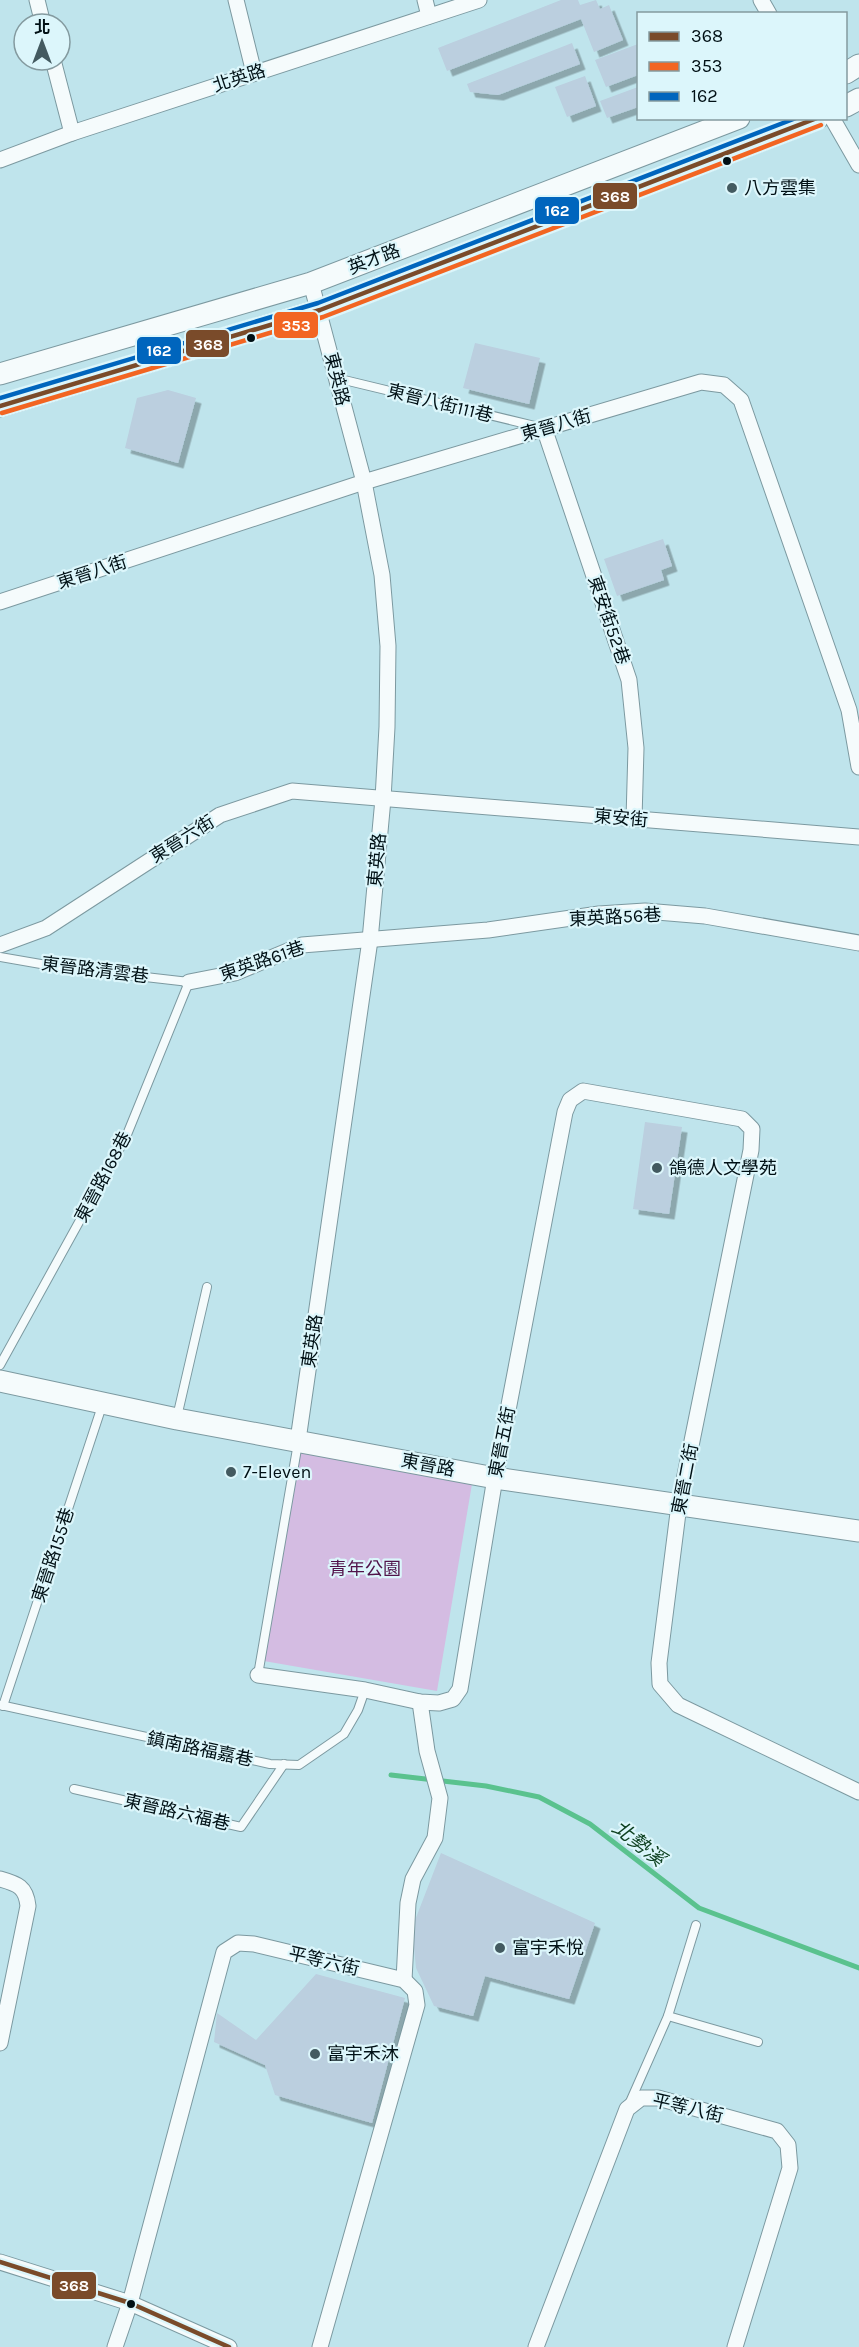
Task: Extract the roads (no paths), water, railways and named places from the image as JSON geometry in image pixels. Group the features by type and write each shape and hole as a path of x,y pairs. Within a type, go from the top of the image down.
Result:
{"street":[{"path":"236,0 255,73"},
{"path":"425,0 429,16"},
{"name":"北英路","path":"0,160 72,133 479,0"},
{"path":"56,72 72,133"},
{"name":"英才路","path":"0,374 312,283 734,120"},
{"name":"英才路","path":"0,406 320,310 813,120"},
{"path":"833,120 859,165"},
{"name":"東英路","path":"298,1440 370,940 383,799 388,646 382,575 364,482 312,283"},
{"name":"東晉八街","path":"0,602 364,482 544,428 701,382 724,386 741,400 849,710 859,767"},
{"name":"東安街52巷","path":"544,428 629,680 636,748 634,819"},
{"name":"東晉六街","path":"0,945 46,928 220,815 292,791 383,799"},
{"name":"東安街","path":"383,799 859,837"},
{"name":"東英路56巷","path":"370,940 488,930 599,914 645,911 705,916 859,943"},
{"name":"東英路61巷","path":"189,982 235,973 302,945 370,940"},
{"name":"東晉五街","path":"258,1675 365,1690 420,1702 439,1703 453,1699 460,1689 495,1478 565,1112 570,1100 583,1091 678,1107"},
{"name":"東晉二街","path":"678,1107 742,1119 752,1129 751,1150 679,1505 659,1663 660,1684 678,1705 859,1792"},
{"name":"東晉路","path":"0,1381 177,1419 495,1478 859,1531"},
{"path":"320,2347 417,2005 415,1991 404,1980 408,1903 413,1879 435,1838 440,1798 427,1751 420,1702"},
{"path":"0,1879 18,1884 26,1892 28,1906 0,2043"},
{"name":"平等六街","path":"115,2347 130,2303 224,1952 238,1943 254,1944 404,1980"},
{"name":"平等八街","path":"536,2347 627,2109 641,2098 658,2098 777,2131 788,2145 790,2168 735,2347"},
{"path":"0,2262 130,2303 229,2347"}],"lane":[{"name":"東晉八街111巷","path":"336,378 544,428"},
{"name":"東晉路清雲巷","path":"0,957 58,967 189,982"},
{"name":"東晉路168巷","path":"0,1365 126,1137 189,982"},
{"path":"177,1419 207,1287"},
{"name":"東晉路155巷","path":"2,1706 103,1403"},
{"path":"258,1675 298,1440"},
{"name":"鎮南路福嘉巷","path":"2,1706 270,1764 299,1765 344,1734 358,1710 365,1690"},
{"name":"東晉路六福巷","path":"74,1789 241,1827 284,1764"},
{"path":"627,2109 668,2016 696,1925"},
{"path":"668,2016 758,2042"}],"waterway":[{"name":"北勢溪","path":"391,1775 486,1786 539,1797 590,1824 699,1908 859,1968"}],"place":[{"name":"八方雲集","path":"732,188"},
{"name":"鴿德人文學苑","path":"657,1168"},
{"name":"7-Eleven","path":"231,1472"},
{"name":"富宇禾悅","path":"500,1948"},
{"name":"富宇禾沐","path":"315,2054"}],"park label":[{"name":"青年公園","path":"365,1569"}]}
